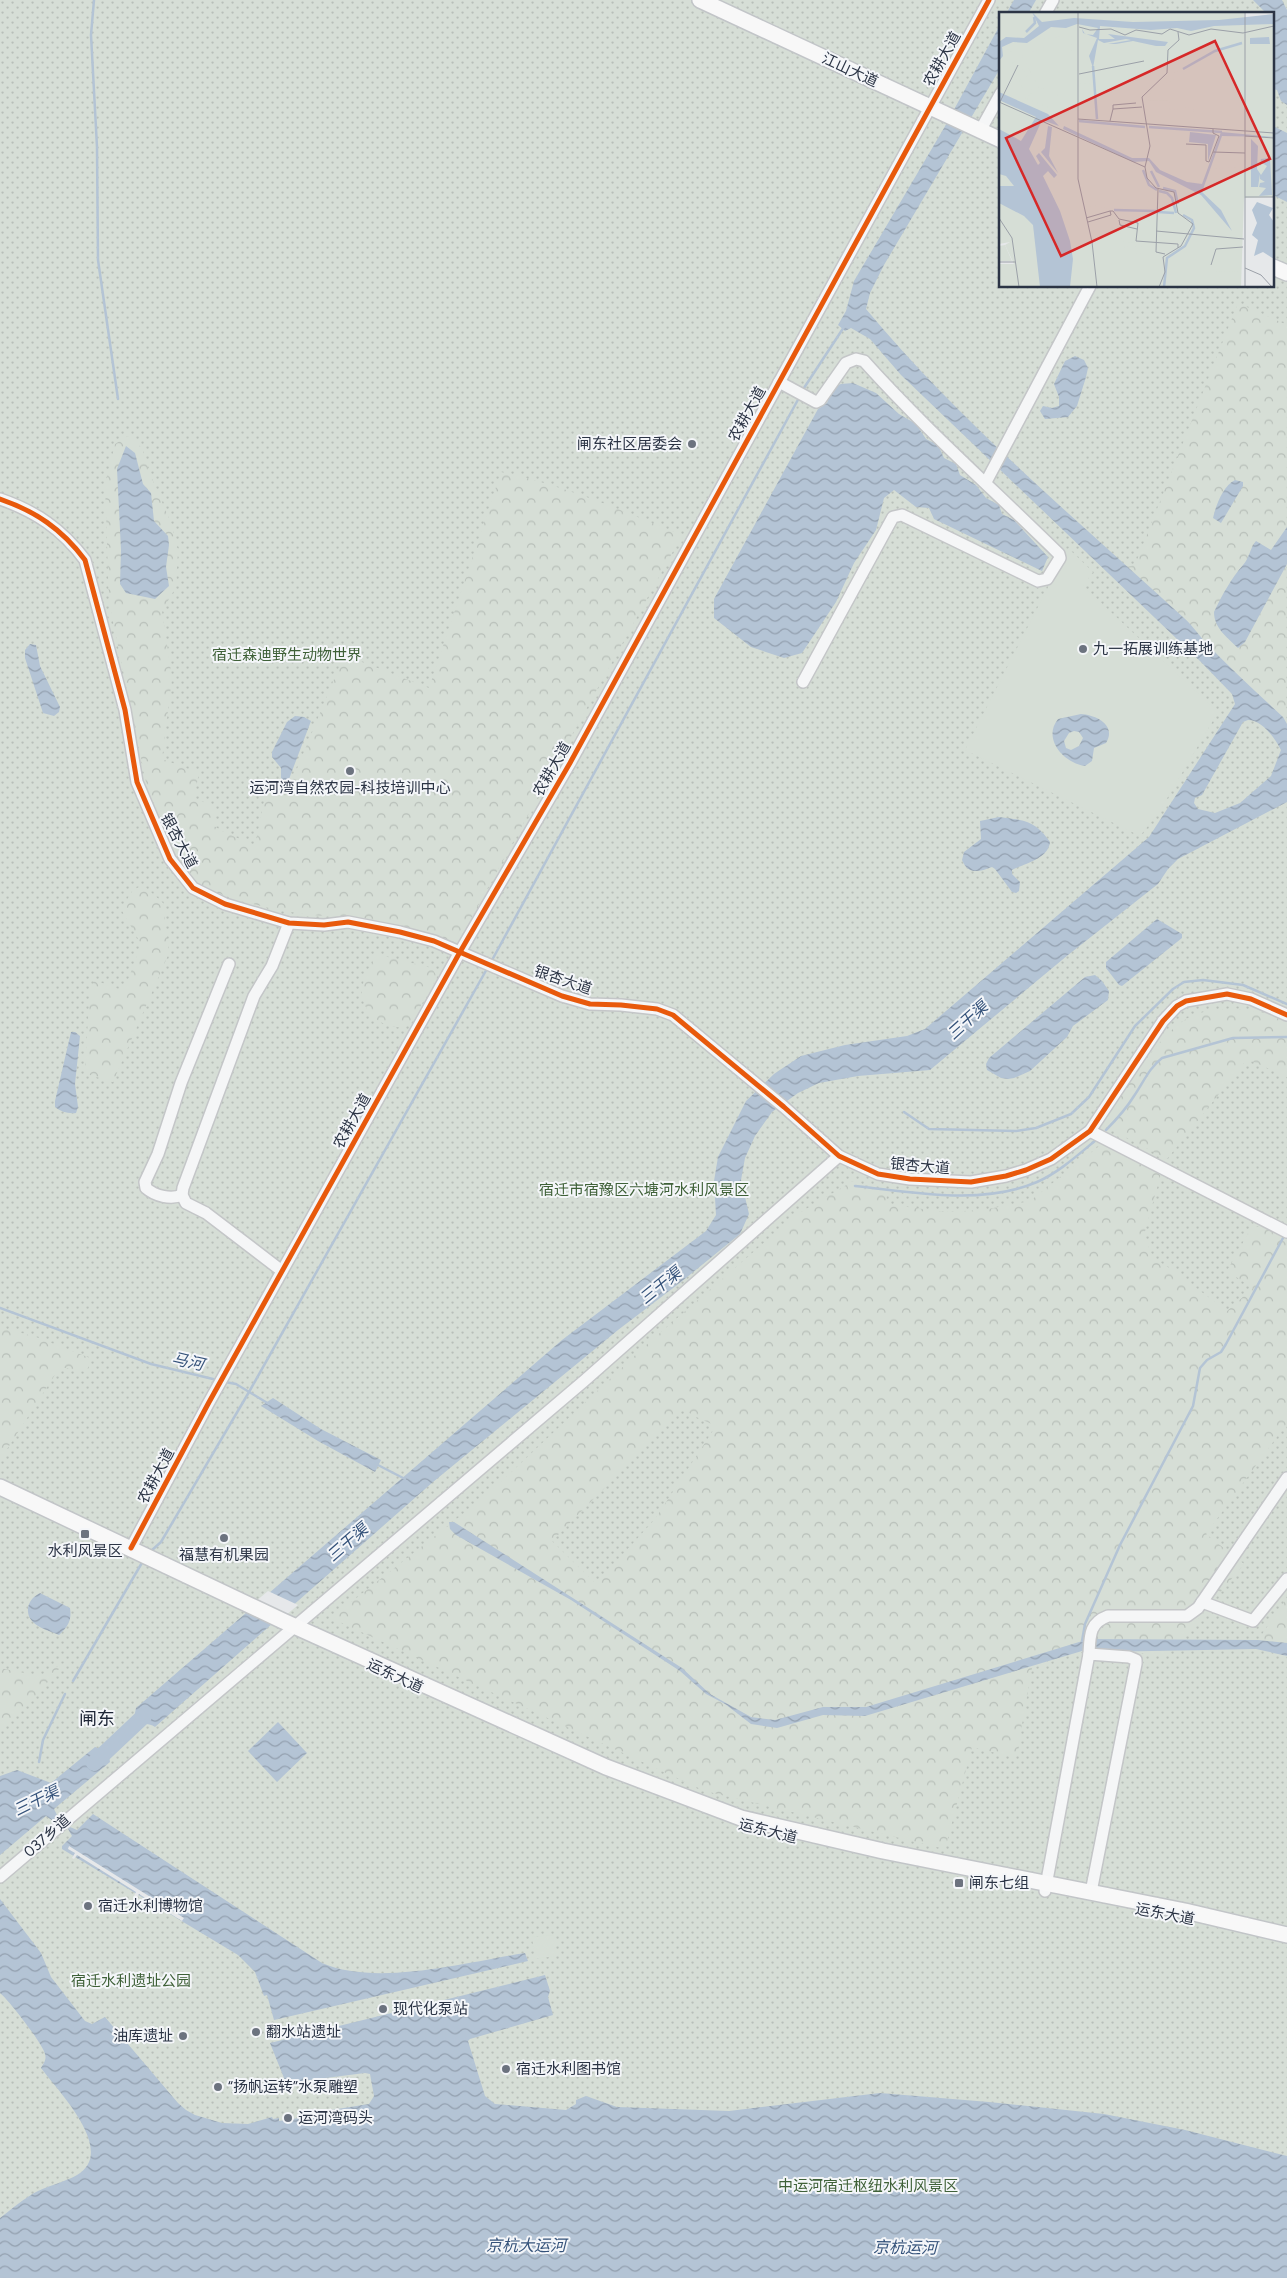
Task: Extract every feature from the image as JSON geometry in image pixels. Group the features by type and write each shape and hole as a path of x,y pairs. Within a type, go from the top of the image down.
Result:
{"main road":[{"name":"江山大道","path":"700,0 999,139"},
{"path":"1274,267 1287,273"},
{"name":"运东大道","path":"0,1487 290,1625 606,1767 741,1818 1287,1941"},
{"name":"运东大道","path":"1046,1887 1091,1892 1185,1911 1287,1935"}],"street":[{"name":"农耕大道","path":"131,1548 208,1404 460,952 570,763 932,108 989,0"},
{"path":"1046,12 1053,0"},
{"path":"978,130 999,96"},
{"path":"988,479 1089,288"},
{"path":"779,382 816,402 820,400 846,363 856,359 864,361 902,402 988,479 1059,554 1058,562 1047,579 1038,581 902,515 893,517 803,682"},
{"name":"银杏大道","path":"0,499 21,506 43,519 70,540 85,560 125,710 137,782 170,859 182,877 193,888 225,904 288,923 324,925 348,922 434,941 562,996 590,1004 653,1009 673,1015 742,1071 838,1156 878,1174 910,1179 970,1182 1006,1176 1026,1170 1051,1159 1090,1131 1163,1021 1177,1006 1186,1001 1227,994 1251,999 1287,1015"},
{"path":"282,1271 206,1213 186,1203 182,1196 183,1188 254,996 260,982 272,966 288,923"},
{"path":"182,1196 177,1198 152,1193 146,1188 145,1182 158,1154 181,1083 228,964"},
{"path":"1090,1131 1287,1232"},
{"name":"037乡道","path":"2,1875 290,1625 584,1381 838,1156"},
{"path":"1046,1887 1089,1654 1090,1632 1099,1619 1108,1616 1187,1616 1202,1602 1287,1478"},
{"path":"1202,1602 1248,1621 1253,1621 1258,1618 1287,1579"},
{"path":"1089,1654 1129,1657 1136,1660 1091,1892"}],"green space":[{"name":"宿迁市宿豫区六塘河水利风景区","path":"0,0 1287,0 1287,2278 0,2278"},
{"path":"1238,303 1287,325 1286,722 1204,641 1186,620 1127,567 1135,565"},
{"path":"128,436 142,448 150,474 171,523 178,549 176,587 162,611 172,678 162,759 199,773 194,798 206,803 216,812 214,826 255,846 265,797 269,788 287,793 344,655 429,688 501,472 570,491 682,535 458,942 364,918 309,915 273,909 237,900 207,889 193,878 148,792 109,602 105,485 115,444"},
{"name":"九一拓展训练基地","path":"1068,548 1093,572 1083,586 1218,712 1159,812 1140,836 965,750"},
{"path":"143,885 163,903 169,953 113,1082 90,1075 85,1067 90,989 94,980 124,991 141,944 121,909 133,890"},
{"path":"376,954 432,968 437,977 410,1025 393,1027 385,1024 377,1020 366,1007 362,990"},
{"path":"1233,1008 1266,1013 1287,1023 1287,1077 1247,1059 1167,1159 1102,1125 1154,1049 1179,1024 1202,1012"},
{"path":"1103,1143 1162,1170 1144,1235 1153,1258 1171,1269 1227,1311 1253,1288 1227,1271 1251,1228 1263,1226 1287,1240 1287,1423 1206,1534 1244,1564 1168,1655 1087,1650 1032,1668 1016,1758 972,1747 945,1849 705,1791 331,1618 487,1495 645,1346 796,1215 853,1181 887,1192 886,1204 944,1212 983,1210 1030,1201","holes":["683,1409 716,1426 655,1519 596,1584 552,1541"]},
{"path":"0,1327 36,1337 90,1358 87,1372 60,1367 0,1460"},
{"path":"1287,1598 1287,1643 1258,1640"},
{"path":"64,1663 29,1704 0,1728 0,1668 39,1676"},
{"path":"553,1935 556,1956 535,1959 532,1937"}],"water":[{"path":"1014,0 1036,0 1029,12 1007,12"},
{"path":"1253,0 1282,0 1287,10 1287,105 1281,101 1277,90 1274,89 1274,12 1265,12"},
{"path":"999,27 999,70 884,265 870,293 866,309 902,351 979,430 1187,621 1215,653 1283,717 1287,724 1287,802 1178,859 1168,869 1158,884 1068,955 930,1070 858,1076 819,1083 798,1093 772,1112 755,1136 745,1158 741,1180 749,1214 740,1234 618,1330 433,1482 155,1727 148,1724 142,1725 131,1732 126,1726 134,1718 136,1708 562,1340 706,1231 716,1215 714,1181 718,1157 746,1101 774,1074 801,1056 845,1045 907,1036 925,1029 1149,837 1235,704 1232,694 1201,662 901,375 870,339 851,328 845,331 838,325 846,311 854,281 944,128","holes":["1248,720 1258,723 1268,730 1281,750 1271,776 1240,803 1215,813 1198,809 1194,803 1195,798 1202,795 1243,722"]},
{"path":"1274,126 1287,133 1287,202 1274,196"},
{"path":"1075,356 1084,360 1088,368 1077,406 1068,417 1045,419 1040,411 1043,406 1052,408 1059,406 1059,397 1054,384 1065,361"},
{"path":"853,383 876,393 899,414 916,424 926,439 938,445 944,458 956,464 960,475 976,485 986,498 999,505 1002,514 1014,520 1048,557 1042,571 934,519 929,508 916,507 894,490 884,498 876,530 854,563 836,602 802,653 784,658 751,647 714,618 714,599 818,409 827,403 833,387"},
{"path":"126,446 135,453 143,484 151,493 154,521 168,536 169,545 166,567 169,586 155,599 126,593 120,584 121,550 117,469"},
{"path":"1235,480 1243,482 1243,486 1221,523 1213,518 1216,507 1224,491"},
{"path":"1287,527 1287,564 1245,642 1238,648 1219,628 1214,612 1227,587 1247,560 1256,541 1271,550"},
{"path":"30,644 36,645 40,666 60,707 59,712 54,716 43,713 25,658 25,650"},
{"path":"1081,714 1093,716 1107,726 1109,737 1106,743 1094,748 1092,761 1085,766 1070,760 1058,749 1054,742 1053,734 1058,719","holes":["1079,732 1083,738 1079,746 1071,750 1066,748 1064,741 1069,733"]},
{"path":"295,716 304,717 311,721 286,787 281,782 281,768 272,757 272,752 287,722"},
{"path":"999,817 1028,822 1039,829 1050,842 1045,853 1041,856 1030,863 1012,870 1012,874 1020,882 1019,891 1016,893 1012,892 992,867 974,871 967,868 962,860 964,852 981,839 980,821"},
{"path":"1157,919 1182,934 1182,938 1122,986 1119,985 1106,968 1106,962"},
{"path":"1095,975 1109,991 1108,1000 1073,1026 1067,1037 1030,1071 1008,1079 1001,1078 987,1070 986,1064 989,1058 1085,977"},
{"path":"71,1032 75,1032 80,1036 75,1084 78,1107 76,1113 68,1113 55,1107"},
{"path":"273,1398 321,1429 381,1460 375,1472 318,1441 261,1406"},
{"path":"449,1522 454,1522 682,1668 710,1694 751,1717 775,1720 823,1707 866,1707 1089,1639 1258,1640 1287,1643 1287,1656 1256,1649 1082,1651 865,1716 823,1715 777,1728 751,1724 725,1704 706,1694 680,1671 571,1600 456,1535 450,1529"},
{"path":"40,1593 70,1608 69,1623 59,1635 43,1629 30,1619 28,1614 29,1605 32,1599"},
{"path":"278,1722 307,1753 277,1782 248,1751"},
{"path":"95,1747 103,1750 108,1747 111,1751 109,1756 110,1762 54,1809 58,1817 53,1821 46,1816 0,1855 0,1776 17,1770 51,1783"},
{"path":"93,1814 322,1963 344,1970 369,1973 395,1973 525,1953 528,1961 274,2020 267,1995 264,1996 255,1972 238,1955 62,1849 62,1846 72,1836 68,1829 70,1827 77,1830"},
{"name":"中运河宿迁枢纽水利风景区","path":"0,1899 41,1953 51,1977 85,2021 92,2024 105,2017 178,2103 195,2115 222,2123 248,2124 272,2117 273,2119 279,2118 279,2121 299,2118 299,2115 369,2104 374,2096 370,2074 365,2073 286,2083 270,2043 545,1975 550,1991 548,1997 553,2015 468,2041 485,2096 495,2104 566,2110 576,2104 576,2100 586,2096 617,2107 729,2111 880,2093 1104,2114 1185,2130 1287,2156 1287,2278 0,2278 0,2218 33,2194 77,2175 88,2164 91,2151 88,2136 80,2121 41,2068 46,2058 43,2049 25,2022 0,1993"}],"pier":[{"path":"268,1591 298,1605 279,1621 249,1607"},
{"path":"69,1846 184,1918 182,1921 139,1894 137,1897 134,1896 136,1892 77,1855 74,1859 72,1858 75,1853 68,1849"}],"waterway":[{"path":"94,0 91,35 97,147 98,260 118,399"},
{"path":"802,391 844,327"},
{"path":"491,962 800,396"},
{"path":"151,1551 161,1542 249,1392 488,967"},
{"path":"904,1112 929,1129 1016,1131 1036,1128 1071,1114 1089,1097 1135,1026 1173,989 1184,982 1203,980 1243,985 1287,1004"},
{"path":"1106,1130 1124,1110 1150,1071 1162,1058 1233,1038 1287,1037"},
{"path":"855,1186 923,1194 993,1194 1037,1182 1053,1174 1096,1140"},
{"path":"1082,1641 1085,1624 1120,1545 1193,1406 1200,1368 1207,1360 1221,1352 1283,1238"},
{"name":"马河","path":"0,1308 151,1364 217,1380"},
{"name":"马河","path":"225,1382 236,1384 269,1404"},
{"name":"马河","path":"376,1464 405,1479"},
{"path":"73,1681 143,1561"},
{"path":"39,1762 43,1740 65,1694"},
{"name":"三干渠","path":"94,1763 145,1715"}],"cycle path":[{"path":"131,1548 208,1404 460,952 570,763 989,0"},
{"path":"0,499 25,509 47,522 67,539 85,560 125,710 137,782 170,859 193,888 225,904 289,923 324,925 348,922 434,941 562,996 590,1004 657,1009 673,1015 784,1107 839,1156 878,1174 910,1179 971,1182 1006,1176 1026,1170 1051,1159 1090,1131 1163,1021 1177,1006 1186,1001 1227,994 1251,999 1287,1015"}],"place":[{"name":"闸东社区居委会","path":"692,444"},
{"name":"九一拓展训练基地","path":"1083,649"},
{"name":"运河湾自然农园-科技培训中心","path":"350,771"},
{"name":"水利风景区","path":"85,1534"},
{"name":"福慧有机果园","path":"224,1538"},
{"name":"闸东七组","path":"959,1883"},
{"name":"宿迁水利博物馆","path":"88,1906"},
{"name":"现代化泵站","path":"383,2009"},
{"name":"翻水站遗址","path":"256,2032"},
{"name":"油库遗址","path":"183,2036"},
{"name":"宿迁水利图书馆","path":"506,2069"},
{"name":"“扬帆运转”水泵雕塑","path":"218,2087"},
{"name":"运河湾码头","path":"288,2118"}],"district":[{"name":"闸东","path":"97,1719"}],"park label":[{"name":"宿迁森迪野生动物世界","path":"287,655"},
{"name":"宿迁水利遗址公园","path":"131,1981"}],"water label":[{"name":"京杭大运河","path":"526,2245"},
{"name":"京杭运河","path":"905,2247"}]}
